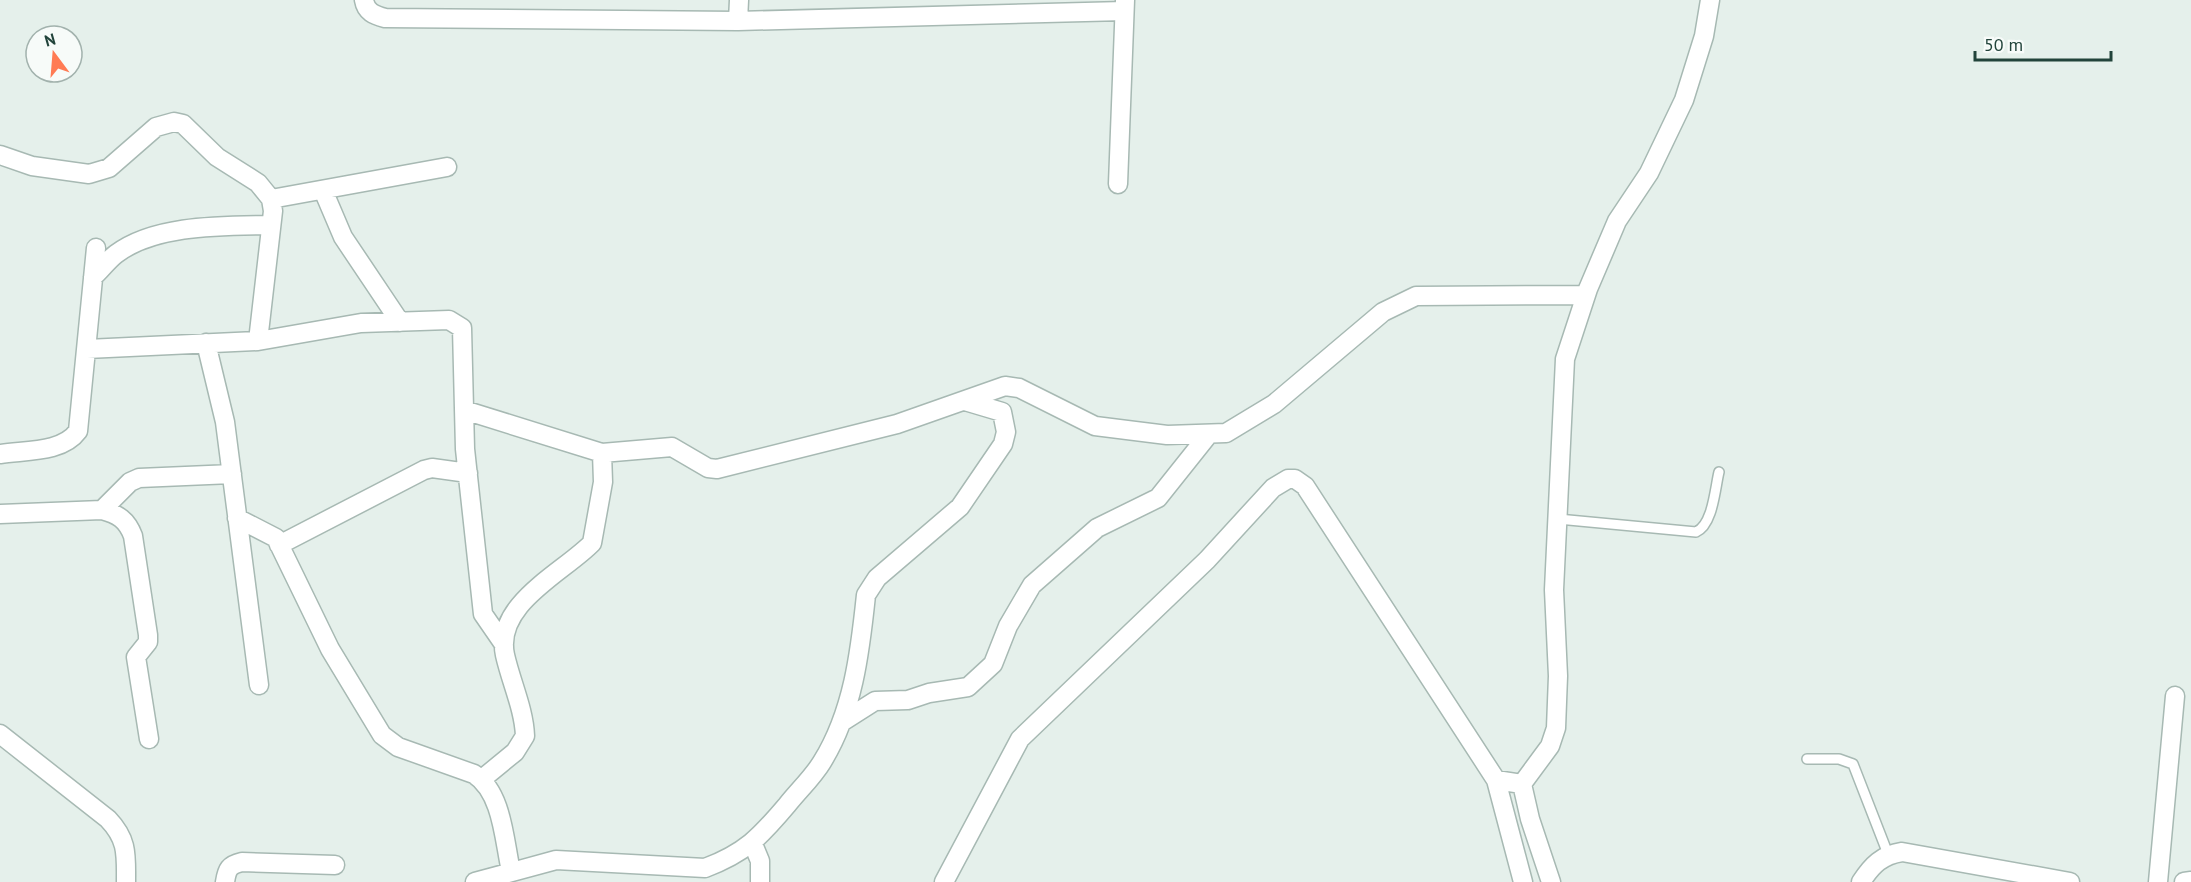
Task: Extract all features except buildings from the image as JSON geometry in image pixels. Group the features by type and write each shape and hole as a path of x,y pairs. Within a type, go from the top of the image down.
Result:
{"street":[{"path":"364,0 367,9 385,18 738,21 1124,5 1118,184"},
{"path":"738,21 739,0"},
{"path":"1551,882 1530,819 1522,784 1550,746 1556,728 1558,676 1554,590 1565,359 1586,294 1617,221 1649,173 1684,100 1704,36 1710,0"},
{"path":"0,155 32,166 89,174 109,168 156,127 174,122 183,124 217,157 258,183 271,199 273,211 258,341"},
{"path":"271,199 447,167"},
{"path":"324,190 343,237 399,322"},
{"path":"93,278 117,253 148,239 199,227 271,225"},
{"path":"0,453 54,447 71,441 78,431 96,248"},
{"path":"464,410 602,453 665,446 708,468 717,469 897,424 1005,386 1013,386 1095,426 1167,435 1209,434 1230,431 1266,409 1383,312 1416,296 1586,294"},
{"path":"87,349 258,341 361,323 449,320 462,328 468,473 483,614 503,643 525,736 515,752 482,780"},
{"path":"206,343 225,422 259,685"},
{"path":"476,882 556,860 705,868 753,844 822,763 842,722 859,659 866,595 870,587 877,578 960,507 1003,444 1006,432 1002,412 965,401"},
{"path":"842,722 875,701 908,700 929,693 968,687 993,664 1008,627 1032,585 1097,528 1158,498 1209,434"},
{"path":"503,643 512,618 535,587 592,543 603,482 602,453"},
{"path":"279,545 424,470 432,468 468,473"},
{"path":"102,510 130,482 139,478 232,474"},
{"path":"944,882 1020,739 1207,560 1273,488 1288,479 1295,479 1305,486 1496,780 1523,882"},
{"path":"0,514 102,510 114,513 128,524 133,536 148,635 148,642 136,657 149,739"},
{"path":"237,518 276,538 330,649 382,735 398,747 474,774 482,780 498,810 511,872"},
{"path":"2158,882 2175,696"},
{"path":"0,734 108,819 121,833 126,850 126,882"},
{"path":"1496,780 1522,784"},
{"path":"753,844 760,861 760,882"},
{"path":"1861,882 1877,861 1888,854 1902,852 2070,882"},
{"path":"225,882 228,868 232,864 242,862 335,865"},
{"path":"2184,882 2191,881"}],"lane":[{"path":"1558,519 1696,532 1702,530 1707,522 1719,472"},
{"path":"1807,759 1839,759 1852,764 1888,854"}]}
